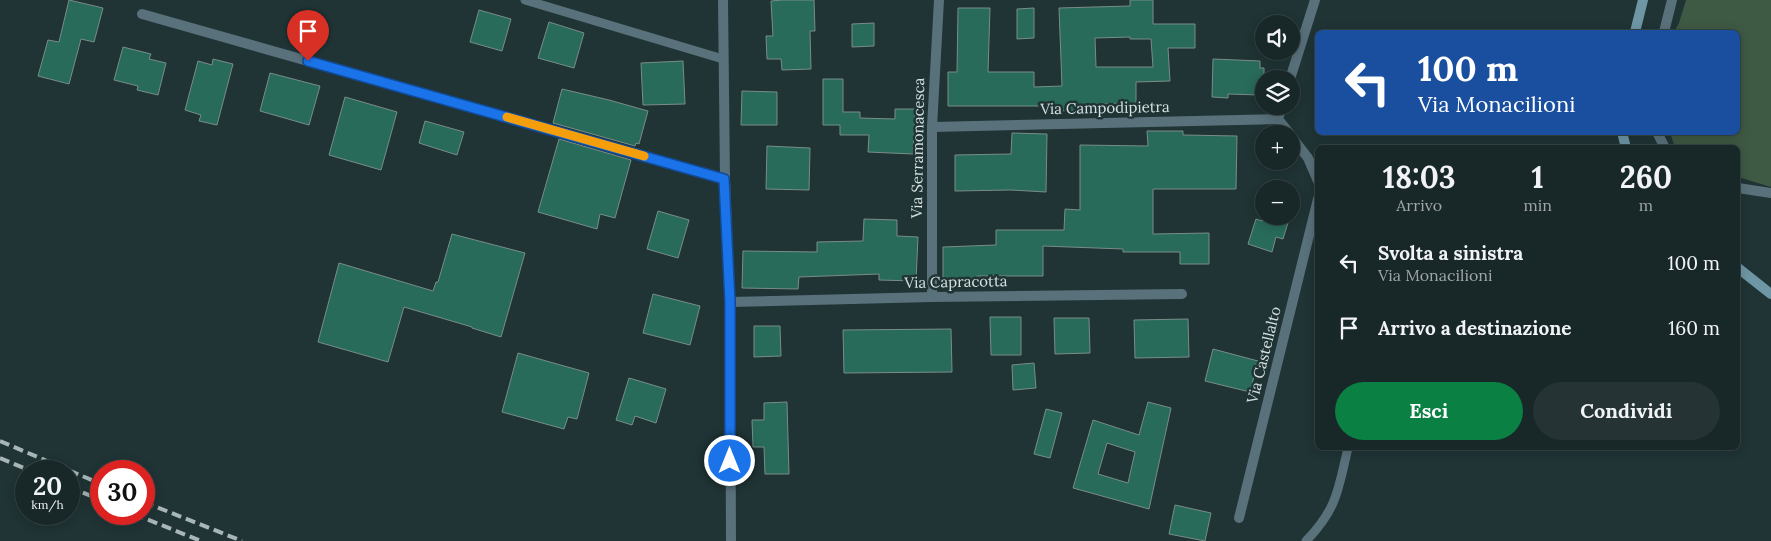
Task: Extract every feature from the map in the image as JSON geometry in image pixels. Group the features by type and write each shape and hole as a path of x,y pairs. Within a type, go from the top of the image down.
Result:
{"street":[{"path":"723,0 724,179 730,302 731,541"},
{"name":"Via Serramonacesca","path":"932,297 932,127 939,0"},
{"path":"1293,70 1315,0"},
{"path":"1636,30 1643,0"},
{"path":"1664,30 1672,0"},
{"path":"142,14 724,179"},
{"path":"1279,115 1278,119 1282,125"},
{"name":"Via Campodipietra","path":"932,127 1278,119"},
{"path":"1300,148 1308,158 1315,174"},
{"path":"1740,188 1771,193"},
{"name":"Via Castellalto","path":"1239,518 1315,211"},
{"path":"1740,270 1771,294"},
{"name":"Via Capracotta","path":"730,302 1182,294"}],"lane":[{"path":"525,0 723,59"},
{"path":"1306,541 1319,528 1334,502 1341,482 1348,450"}],"green space":[{"path":"1686,0 1771,0 1771,187 1740,178 1740,145 1674,145 1671,135 1740,135 1740,30 1675,30"}],"building":[{"path":"69,0 103,8 94,42 81,39 69,84 38,76 48,40 59,42"},
{"path":"814,0 815,31 810,31 811,69 782,70 781,59 767,59 766,36 773,36 771,1"},
{"path":"1130,0 1153,0 1153,24 1195,24 1195,48 1168,48 1170,81 1136,82 1136,104 1094,104 1094,110 1058,111 1058,106 948,106 948,72 957,72 958,8 990,8 988,72 1034,72 1034,87 1062,86 1059,8 1130,6","holes":["1130,37 1130,39 1151,39 1153,67 1096,67 1095,38"]},
{"path":"1034,8 1034,38 1017,39 1017,9"},
{"path":"479,10 511,19 502,51 470,42"},
{"path":"549,22 584,33 574,68 538,58"},
{"path":"874,23 874,46 852,47 852,24"},
{"path":"123,47 151,54 149,59 166,63 158,95 137,90 138,86 114,80"},
{"path":"213,59 233,64 217,125 199,121 201,115 185,110 198,61 212,65"},
{"path":"1213,59 1260,61 1260,68 1264,68 1264,70 1255,70 1255,95 1228,94 1228,98 1212,97"},
{"path":"683,61 685,104 643,105 641,63"},
{"path":"270,73 320,86 309,125 260,111"},
{"path":"823,79 843,79 843,112 860,112 860,118 895,119 895,109 915,109 913,154 868,152 869,135 840,135 840,125 823,125"},
{"path":"562,89 648,111 639,144 636,143 635,146 553,123"},
{"path":"742,91 777,92 777,125 741,125"},
{"path":"345,97 397,112 381,170 329,155"},
{"path":"425,121 464,132 457,155 419,143"},
{"path":"1147,131 1183,131 1183,135 1237,136 1236,189 1153,189 1153,234 1209,233 1209,264 1180,264 1180,252 1123,252 1123,249 1043,246 1043,276 977,276 977,279 943,280 943,247 996,245 996,230 1064,230 1065,209 1080,210 1080,145 1148,146"},
{"path":"1012,133 1047,134 1046,192 1011,190 955,191 955,155 1011,154"},
{"path":"559,139 631,160 615,218 600,214 597,229 538,212"},
{"path":"767,146 810,148 809,190 766,189"},
{"path":"658,211 689,220 678,258 647,249"},
{"path":"864,219 897,220 897,236 918,237 916,281 879,280 879,274 799,277 798,289 742,288 743,251 817,252 817,242 863,241"},
{"path":"1255,222 1255,225 1287,225 1283,239 1276,237 1272,252 1248,244"},
{"path":"452,234 525,253 501,337 404,307 388,362 318,342 339,263 433,291 436,282 438,282"},
{"path":"653,294 700,306 690,345 643,333"},
{"path":"990,317 1021,317 1021,355 991,355"},
{"path":"1054,318 1089,318 1090,353 1055,354"},
{"path":"1188,319 1189,357 1135,358 1134,320"},
{"path":"754,326 780,326 781,356 754,357"},
{"path":"951,329 952,372 844,373 843,330"},
{"path":"1213,349 1258,361 1250,392 1205,381"},
{"path":"518,353 589,373 577,419 568,417 564,429 502,412"},
{"path":"1034,363 1036,388 1013,390 1012,365"},
{"path":"629,378 666,389 656,423 635,416 632,425 616,420"},
{"path":"787,402 789,474 765,474 764,447 753,447 752,420 764,420 764,403"},
{"path":"1148,402 1171,408 1149,509 1073,488 1093,420 1139,435","holes":["1107,443 1135,452 1128,483 1098,474"]},
{"path":"1046,409 1062,413 1050,458 1034,454"},
{"path":"1175,505 1211,513 1205,541 1169,534"}],"railway":[{"path":"0,441 90,479"},
{"path":"0,458 15,464"},
{"path":"80,491 90,496"},
{"path":"155,506 242,541"},
{"path":"155,522 201,541"}],"slow traffic":[{"path":"507,117 644,156"}],"route":[{"path":"308,61 724,179 730,302 730,461"}]}
